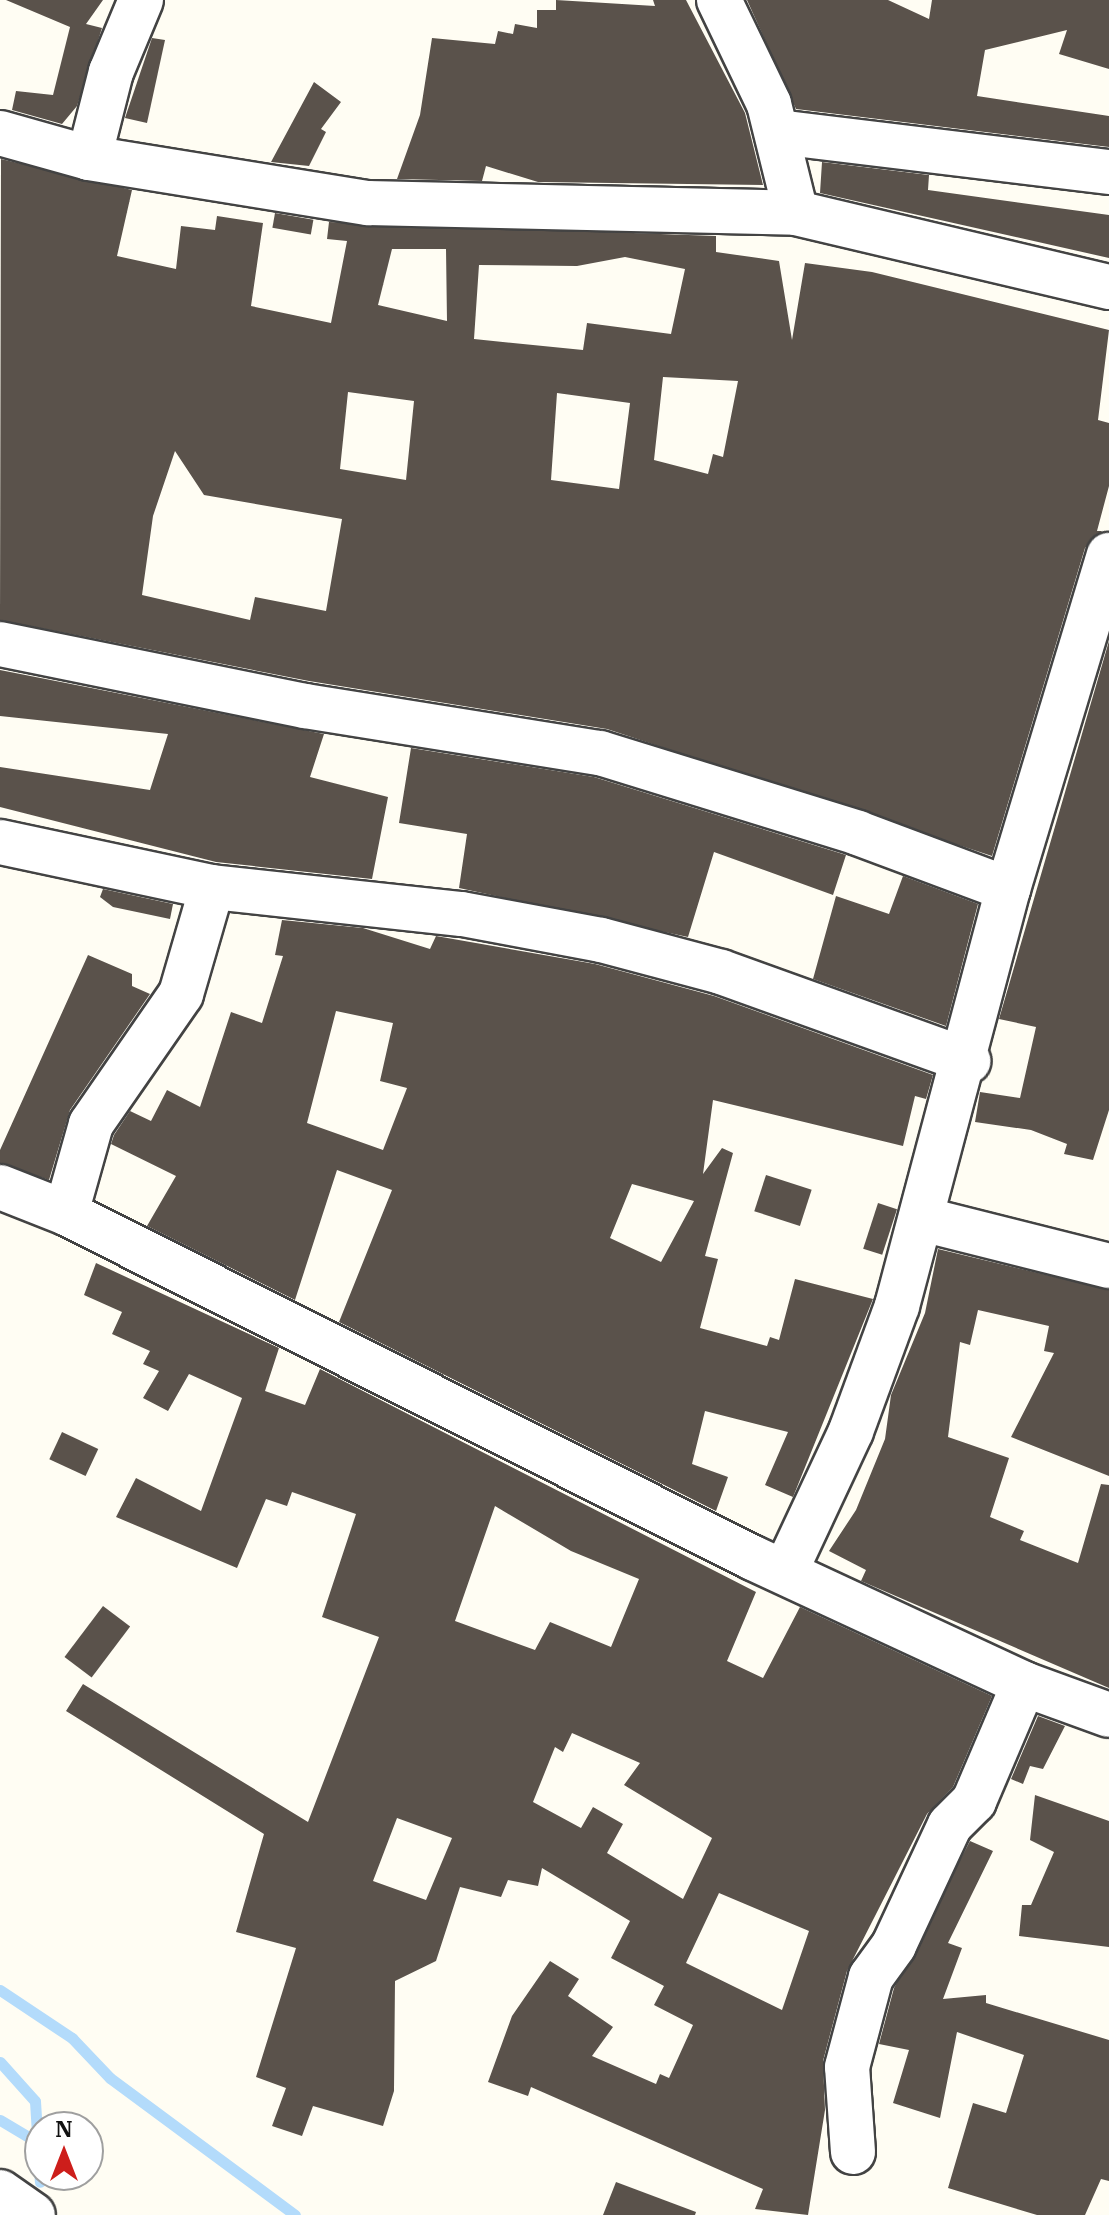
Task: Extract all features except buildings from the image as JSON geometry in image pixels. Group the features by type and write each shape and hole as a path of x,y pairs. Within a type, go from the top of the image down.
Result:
{"street":[{"path":"89,158 111,72 141,0"},
{"path":"719,0 778,132 796,213"},
{"path":"778,132 1109,172"},
{"path":"0,133 89,158 383,204 796,213 1109,287"},
{"path":"786,1570 851,1431 922,1219 968,1061 1008,889 1109,555"},
{"path":"0,644 305,706 600,753 858,833 1008,889"},
{"path":"0,842 212,887 462,914 601,940 721,972 968,1061"},
{"path":"66,1213 91,1124 181,994 212,887"},
{"path":"0,1187 66,1213 786,1570 1024,1684 1109,1715"},
{"path":"922,1219 1109,1266"},
{"path":"853,2152 847,2067 871,1977 894,1945 950,1825 974,1801 1024,1684"},
{"path":"0,2192 33,2215"}],"waterway":[{"path":"0,1990 72,2038 110,2078 295,2215"},
{"path":"0,2062 35,2101 36,2111"},
{"path":"0,2120 24,2134"}]}
